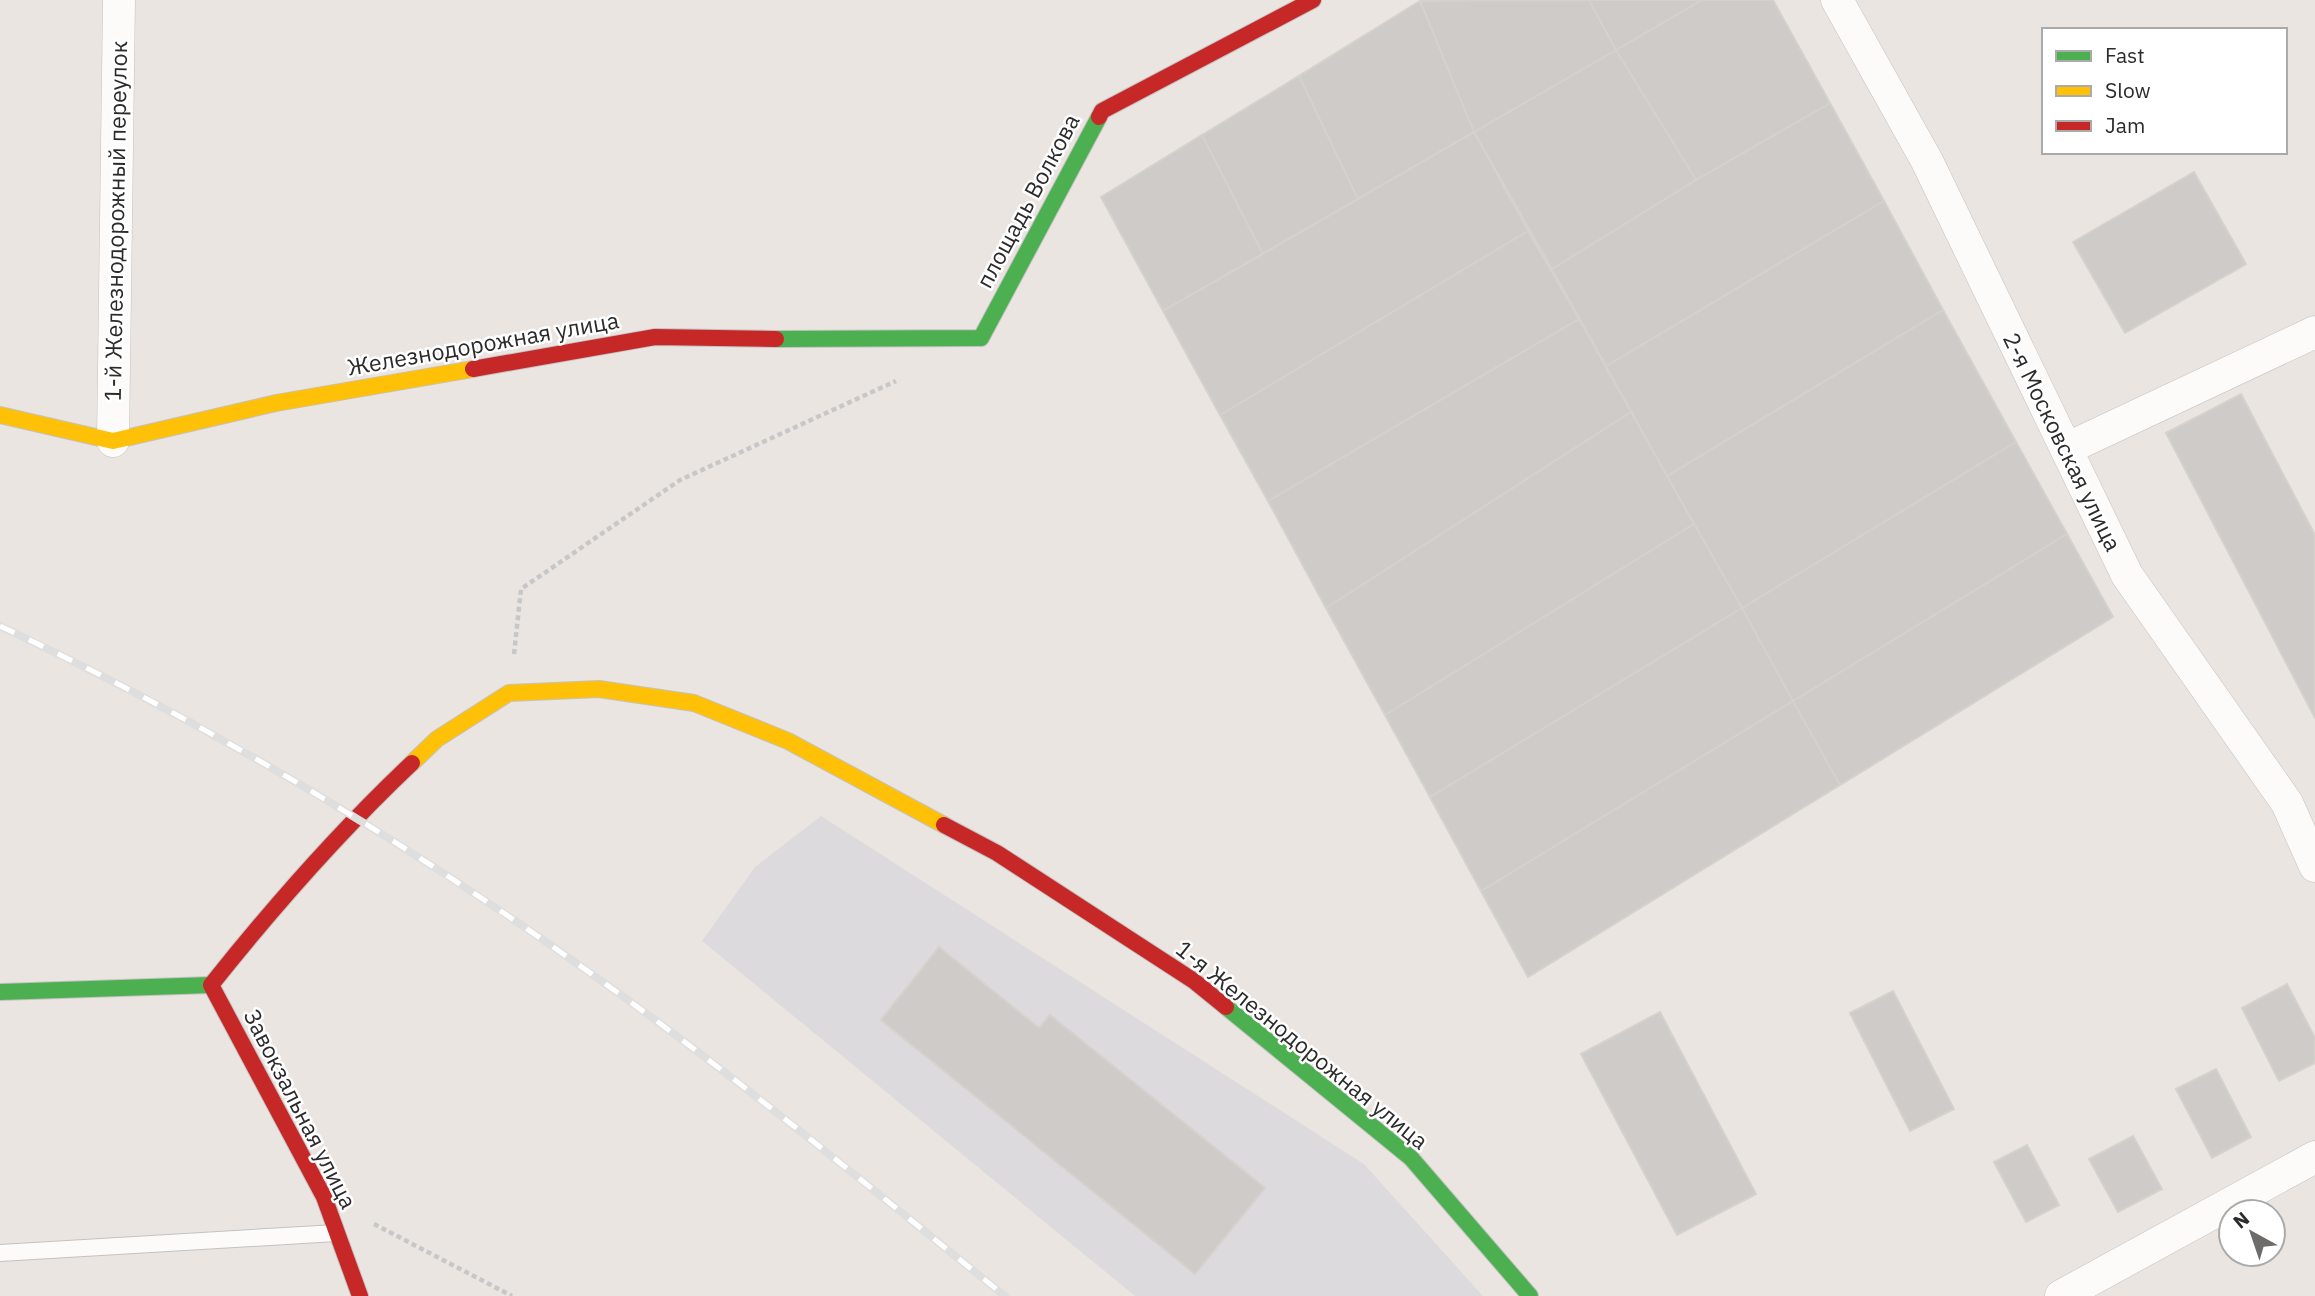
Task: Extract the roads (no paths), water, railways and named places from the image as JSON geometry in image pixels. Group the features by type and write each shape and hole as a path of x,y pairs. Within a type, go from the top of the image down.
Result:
{"main road":[{"name":"площадь Волкова","path":"981,338 1102,111 1313,0"},
{"name":"Железнодорожная улица","path":"0,415 113,442 276,402 655,337 876,341 981,338"},
{"name":"1-я Железнодорожная улица","path":"211,985 281,898 355,817 437,739 509,694 599,689 694,703 788,741 997,853 1194,982 1411,1158 1530,1296"},
{"path":"0,992 211,985"},
{"name":"Завокзальная улица","path":"211,985 324,1197 360,1296"}],"street":[{"name":"1-й Железнодорожный переулок","path":"113,442 119,0"},
{"name":"2-я Московская улица","path":"1837,0 1927,161 2126,575 2287,803 2315,866"},
{"path":"2066,449 2315,332"},
{"path":"2061,1296 2315,1157"}],"lane":[{"path":"0,1253 337,1233"}],"railway":[{"path":"0,626 181,717 269,766 442,872 609,986 730,1076 1005,1296"}]}
